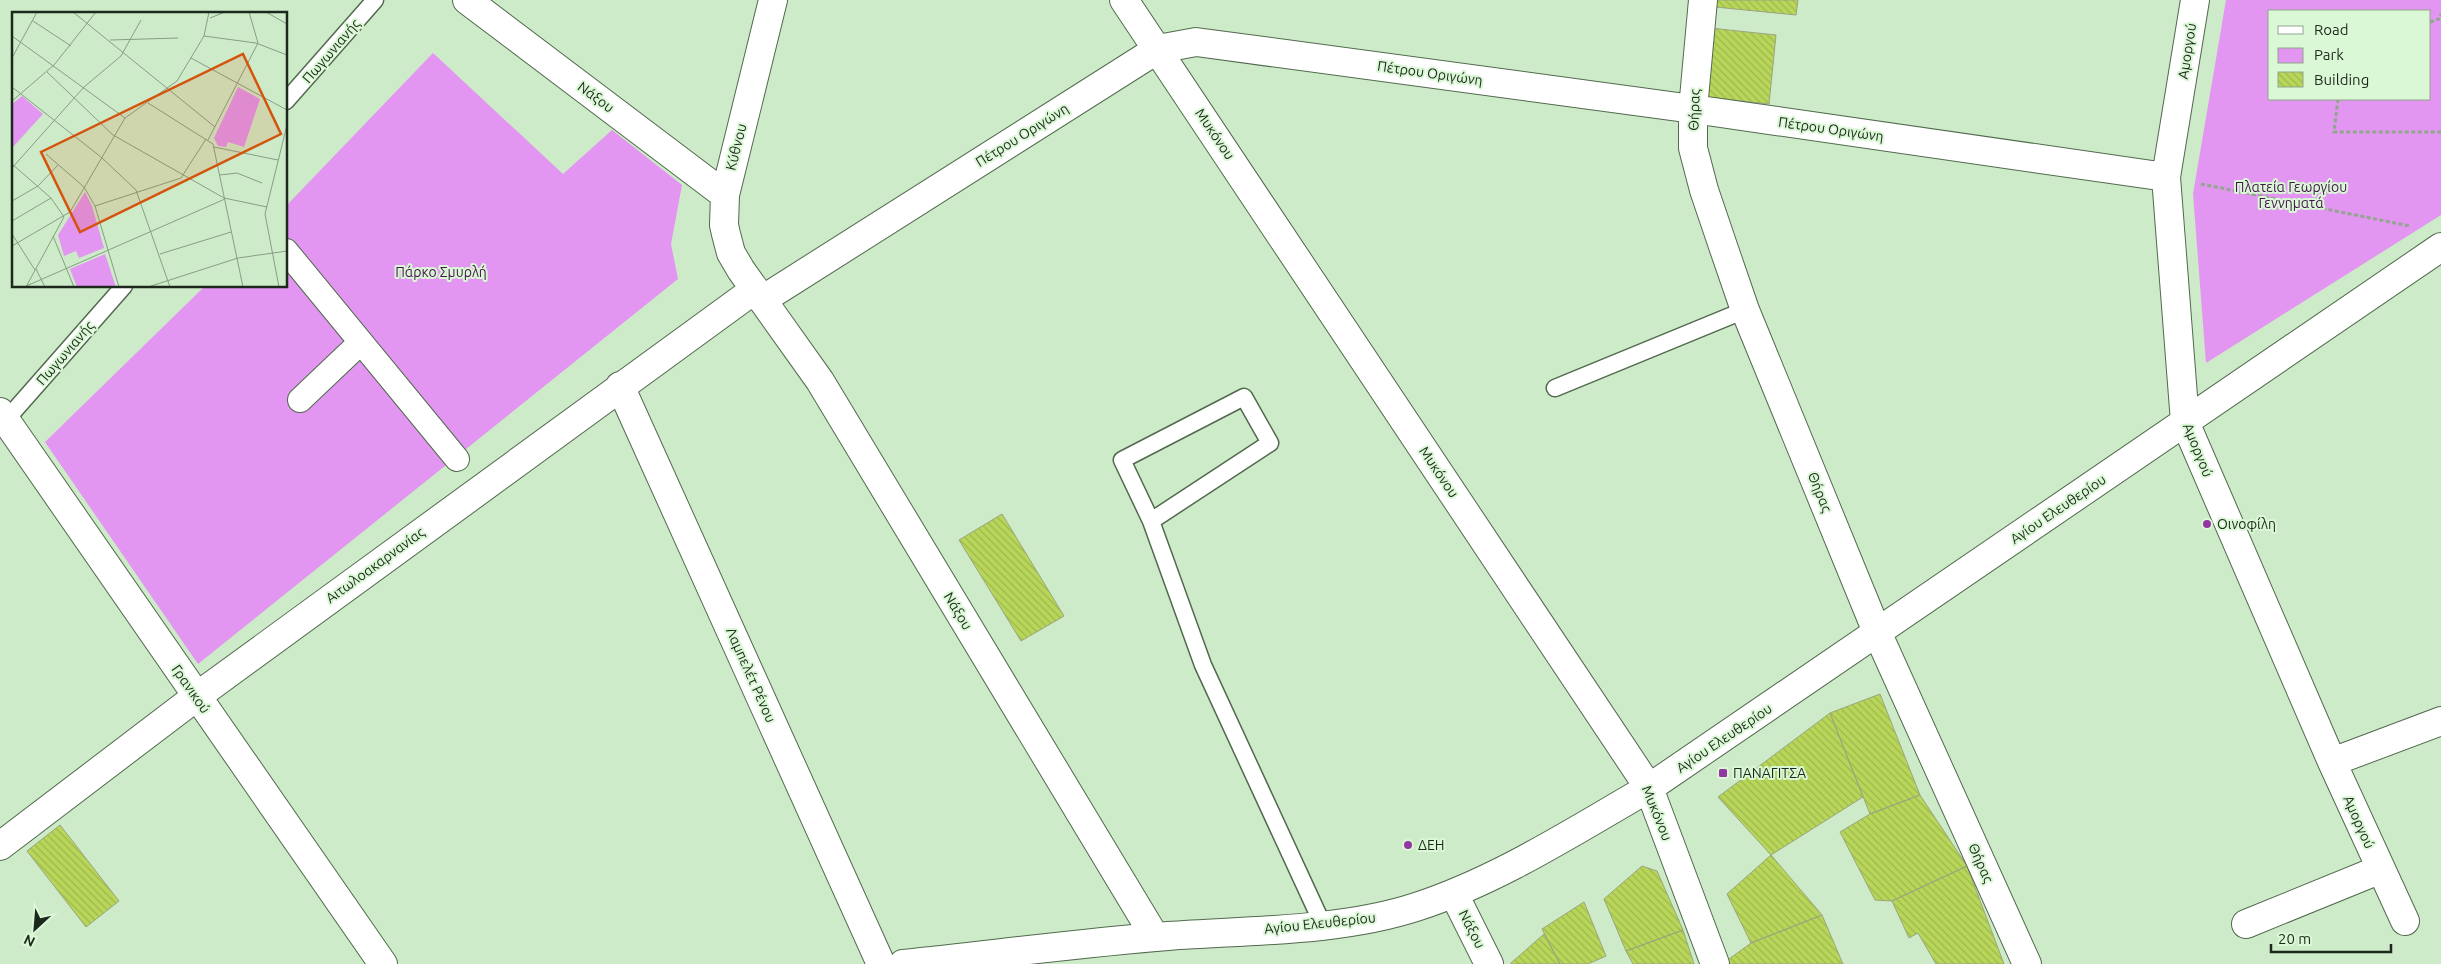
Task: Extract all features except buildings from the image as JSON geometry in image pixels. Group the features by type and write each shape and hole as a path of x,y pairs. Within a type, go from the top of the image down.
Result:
{"street":[{"name":"Νάξου","path":"467,0 725,195"},
{"name":"Κύθνου","path":"758,295 728,245 724,224 725,195 773,0"},
{"name":"Μυκόνου","path":"1124,0 1649,788 1715,964"},
{"name":"Θήρας","path":"1703,0 1693,109 1693,148 1704,190 1745,310 1877,632 2027,964"},
{"name":"Αμοργού","path":"2195,0 2166,177 2185,422 2332,762 2405,921"},
{"name":"Πέτρου Οριγώνη","path":"758,295 1158,49 1196,42 1232,45 1693,109 2166,177"},
{"name":"Αγίου Ελευθερίου","path":"903,964 1155,937 1323,925 1383,916 1454,894 1518,863 1649,788 2441,247"},
{"path":"288,253 457,459"},
{"name":"Νάξου","path":"758,295 820,381 1155,937"},
{"name":"Αιτωλοακαρνανίας","path":"0,846 196,697 620,386 758,295"},
{"path":"300,400 360,343"},
{"name":"Λαμπελέτ Ρένου","path":"620,386 881,964"},
{"name":"Γρανικού","path":"3,416 196,697 383,964"},
{"path":"2332,762 2441,721"},
{"path":"2246,924 2381,869"},
{"name":"Νάξου","path":"1454,894 1489,964"}],"lane":[{"name":"Πωγωνιανής","path":"288,99 375,0"},
{"name":"Πωγωνιανής","path":"3,416 122,288"},
{"path":"1555,388 1745,310"},
{"path":"1151,521 1270,443 1244,397 1122,460 1151,521 1203,665 1323,925"}],"path":[{"path":"2431,22 2441,14"},
{"path":"2338,100 2334,132 2441,132"},
{"path":"2166,177 2417,227"}],"green space":[{"name":"Πλατεία Γεωργίου Γεννηματά","path":"2226,0 2441,0 2441,215 2206,363 2193,194"},
{"name":"Πάρκο Σµυρλή","path":"433,53 563,174 612,130 682,185 671,244 678,279 198,664 45,442 203,288 288,288 288,204"}],"place":[{"name":"Οινοφίλη","path":"2207,524"},
{"name":"ΠΑΝΑΓΙΤΣΑ","path":"1723,773"},
{"name":"ΔΕΗ","path":"1408,845"}]}
